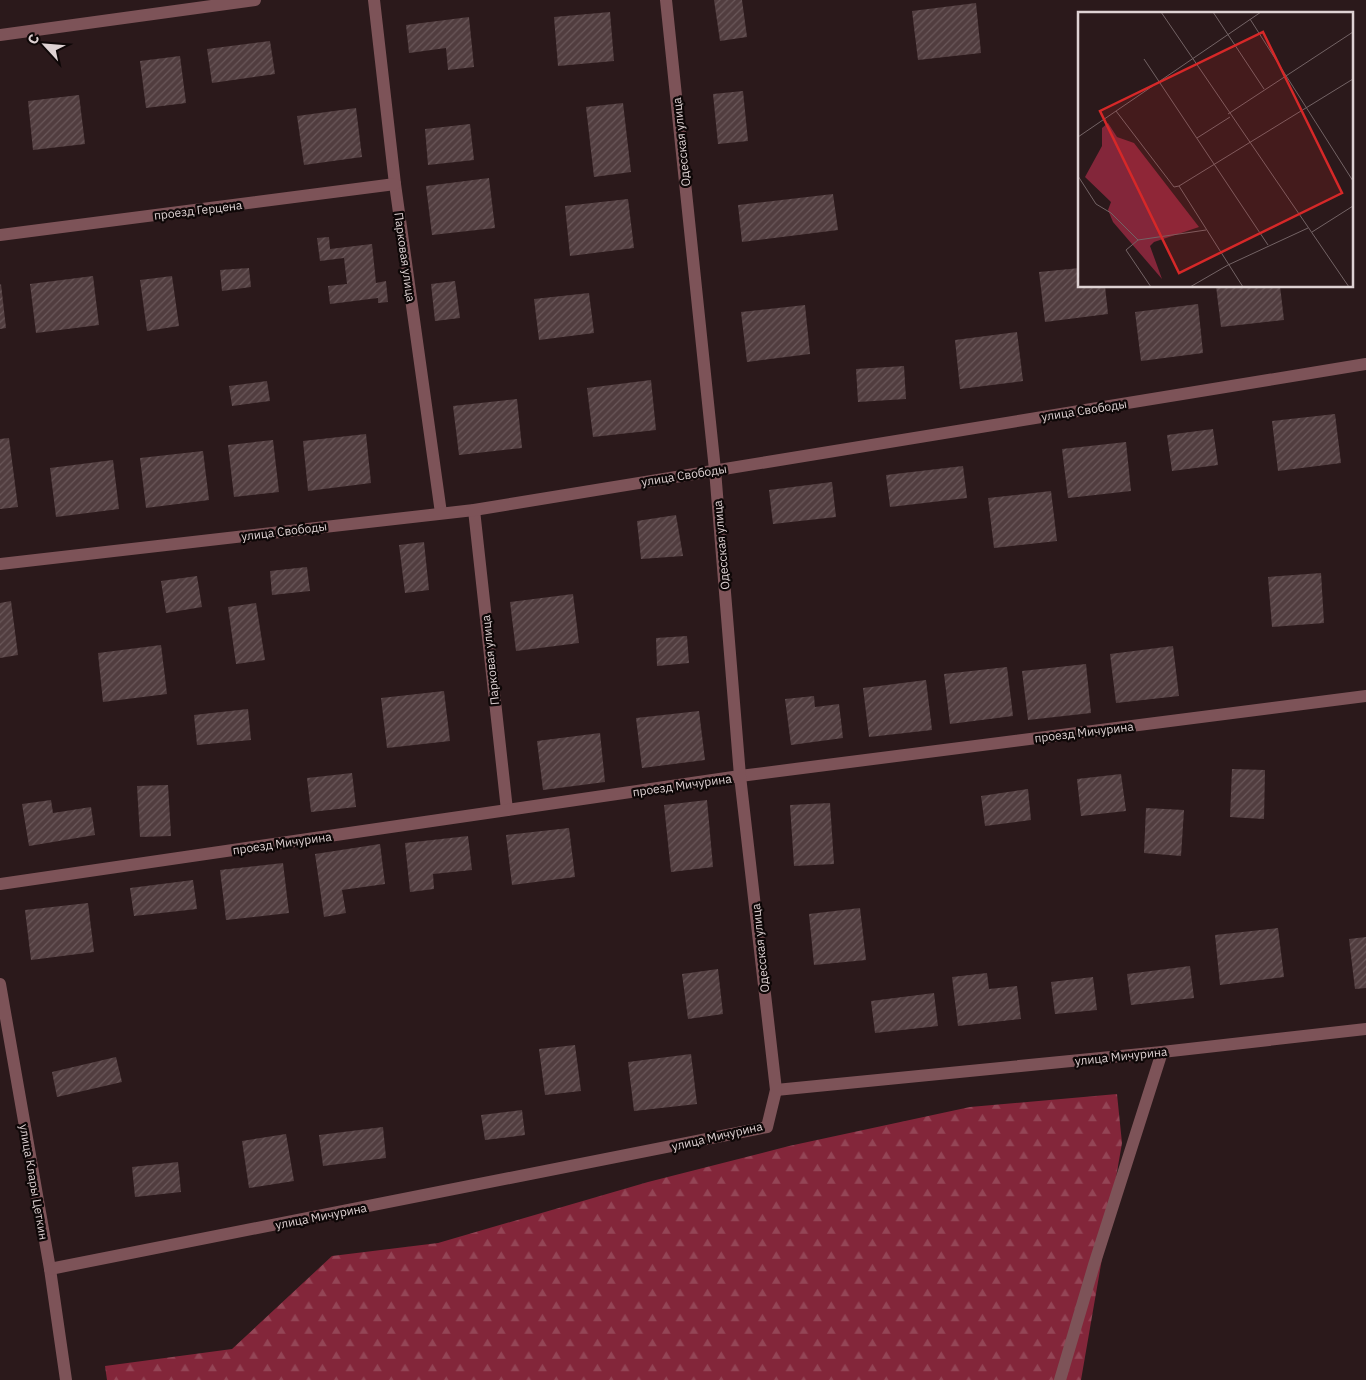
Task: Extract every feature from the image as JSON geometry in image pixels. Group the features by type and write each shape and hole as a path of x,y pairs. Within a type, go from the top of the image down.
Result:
{"street":[{"path":"0,35 255,0"},
{"name":"Парковая улица","path":"374,0 395,184 441,513"},
{"name":"Одесская улица","path":"666,0 715,470 740,776 776,1090"},
{"name":"проезд Герцена","path":"0,234 395,184"},
{"name":"улица Свободы","path":"0,564 474,510 1366,364"},
{"name":"Парковая улица","path":"474,510 507,810"},
{"name":"проезд Мичурина","path":"0,884 740,776 1366,696"},
{"name":"улица Клары Цеткин","path":"0,984 50,1269 66,1380"},
{"name":"улица Мичурина","path":"50,1269 767,1127 776,1090 1162,1052 1366,1029"},
{"path":"1060,1380 1094,1265 1162,1052"}],"green space":[{"path":"1117,1094 1122,1143 1081,1380 107,1380 105,1366 232,1349 332,1256 438,1243 648,1182 789,1146 970,1107"}],"building":[{"path":"714,0 742,0 747,37 720,41"},
{"path":"976,3 981,53 918,60 912,11"},
{"path":"610,12 614,61 558,66 554,17"},
{"path":"469,17 474,67 448,70 446,48 409,53 406,25"},
{"path":"270,41 275,74 212,83 207,49"},
{"path":"180,56 186,103 146,108 140,61"},
{"path":"743,91 748,141 718,144 713,94"},
{"path":"79,95 85,144 33,150 28,101"},
{"path":"623,103 631,172 594,177 586,107"},
{"path":"356,108 362,157 304,165 297,116"},
{"path":"470,124 474,160 428,165 425,129"},
{"path":"489,178 495,228 432,235 426,186"},
{"path":"833,194 838,230 742,242 738,205"},
{"path":"628,199 634,248 570,256 565,206"},
{"path":"329,237 330,249 372,244 376,283 386,281 388,302 378,303 378,298 330,304 328,286 347,284 344,258 320,261 317,238"},
{"path":"249,268 251,287 222,291 220,270"},
{"path":"1078,268 1078,288 1105,288 1108,314 1045,322 1039,272"},
{"path":"93,276 99,325 36,333 30,284"},
{"path":"172,276 179,326 147,331 140,280"},
{"path":"455,281 460,318 435,321 431,284"},
{"path":"0,285 6,328 0,329"},
{"path":"1216,288 1280,288 1284,320 1221,327"},
{"path":"589,293 594,333 539,340 534,299"},
{"path":"1198,304 1203,353 1141,361 1135,312"},
{"path":"805,305 810,354 747,362 741,312"},
{"path":"1017,332 1023,381 960,389 955,340"},
{"path":"904,366 906,399 858,402 856,369"},
{"path":"651,380 656,430 593,437 587,388"},
{"path":"267,381 270,401 232,406 229,386"},
{"path":"517,399 522,448 459,455 453,406"},
{"path":"1335,414 1341,463 1278,471 1272,421"},
{"path":"1213,429 1218,465 1172,471 1167,435"},
{"path":"366,434 371,483 308,491 303,441"},
{"path":"9,438 18,507 0,509 0,439"},
{"path":"273,440 279,492 234,497 228,445"},
{"path":"1126,442 1131,491 1068,498 1062,449"},
{"path":"203,451 209,500 146,508 140,458"},
{"path":"113,460 119,509 56,517 50,468"},
{"path":"963,466 967,498 890,507 886,475"},
{"path":"832,482 836,517 773,524 769,490"},
{"path":"1051,491 1057,541 994,548 988,498"},
{"path":"676,515 683,556 641,559 637,521"},
{"path":"424,542 429,590 405,593 399,545"},
{"path":"307,567 310,591 272,595 270,571"},
{"path":"1321,573 1324,623 1272,627 1268,577"},
{"path":"197,576 202,607 166,613 161,581"},
{"path":"573,594 579,643 516,651 510,602"},
{"path":"11,601 18,655 0,658 0,603"},
{"path":"256,603 265,660 236,664 228,607"},
{"path":"687,636 689,663 657,666 656,638"},
{"path":"161,645 167,694 103,702 98,653"},
{"path":"1173,646 1179,696 1116,703 1110,654"},
{"path":"1086,664 1091,713 1028,720 1022,671"},
{"path":"1007,667 1013,716 950,724 944,674"},
{"path":"926,680 932,730 869,737 863,688"},
{"path":"444,691 450,741 387,748 381,698"},
{"path":"814,696 815,707 839,704 843,738 791,745 785,699"},
{"path":"248,709 251,740 197,745 194,715"},
{"path":"699,711 705,760 642,768 636,718"},
{"path":"600,733 605,782 543,790 537,741"},
{"path":"1232,769 1265,770 1264,819 1230,817"},
{"path":"352,773 356,807 311,812 307,778"},
{"path":"1121,774 1126,811 1081,816 1077,779"},
{"path":"168,785 171,836 140,837 137,786"},
{"path":"1028,789 1031,820 985,826 981,796"},
{"path":"51,800 53,813 91,807 95,835 29,846 22,804"},
{"path":"707,800 713,867 671,872 664,805"},
{"path":"830,803 834,864 794,866 790,805"},
{"path":"1146,808 1184,810 1181,856 1144,853"},
{"path":"569,828 575,877 512,885 506,835"},
{"path":"468,836 472,870 433,874 434,889 410,892 405,843"},
{"path":"380,844 385,884 342,890 346,913 324,917 315,854"},
{"path":"283,863 289,913 226,920 220,870"},
{"path":"193,880 197,909 134,916 130,888"},
{"path":"88,903 94,952 31,960 25,910"},
{"path":"860,908 866,960 814,965 809,914"},
{"path":"1278,928 1284,977 1220,985 1215,935"},
{"path":"1366,937 1366,988 1355,989 1349,939"},
{"path":"1190,966 1194,998 1131,1005 1127,974"},
{"path":"718,969 723,1014 688,1019 682,974"},
{"path":"987,973 989,989 1017,986 1021,1019 958,1026 952,977"},
{"path":"1093,977 1097,1010 1055,1014 1051,982"},
{"path":"934,993 938,1026 875,1033 871,1001"},
{"path":"575,1045 581,1091 545,1095 539,1049"},
{"path":"691,1054 697,1104 634,1111 628,1062"},
{"path":"116,1057 122,1082 57,1097 52,1072"},
{"path":"522,1110 525,1135 485,1140 481,1115"},
{"path":"383,1127 386,1158 323,1166 319,1135"},
{"path":"286,1134 294,1181 249,1188 242,1141"},
{"path":"178,1162 181,1192 135,1197 132,1167"}]}
